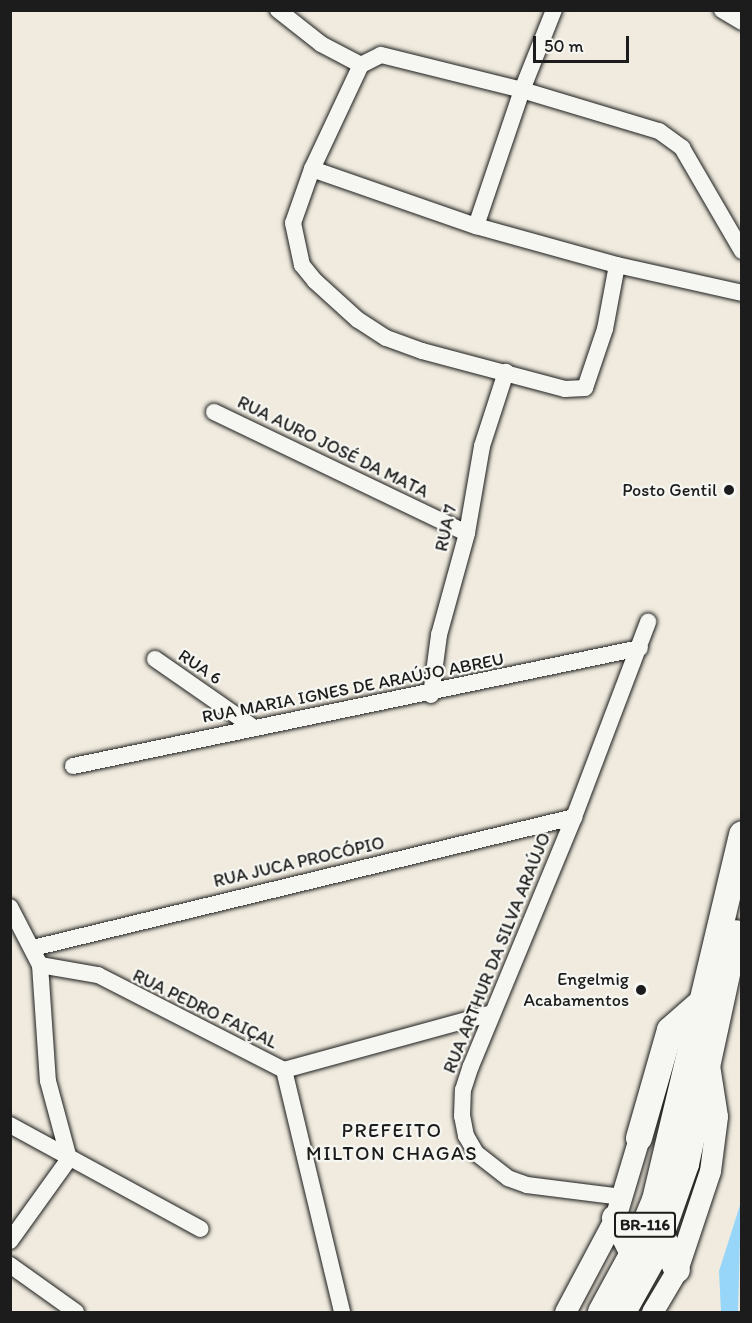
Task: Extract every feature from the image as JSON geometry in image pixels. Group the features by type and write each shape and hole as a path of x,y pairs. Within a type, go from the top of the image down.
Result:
{"highway":[{"name":"BR-116","path":"623,1312 662,1235 683,1133 703,1001 741,834"},
{"name":"BR-116","path":"601,1312 633,1252 709,1065 741,906"},
{"path":"639,1138 670,1030 703,1001"},
{"path":"639,1138 657,1130 683,1133"},
{"path":"619,1208 633,1252"},
{"path":"662,1235 677,1270"}],"main road":[{"path":"652,1312 677,1270 710,1171 717,1116 709,1065"},
{"path":"565,1312 619,1208 639,1138"}],"street":[{"path":"278,10 321,44 361,65"},
{"path":"476,226 522,90 554,10"},
{"path":"722,10 741,22"},
{"path":"617,265 605,329 585,388 565,389 422,351 386,338 358,320 315,281 299,256 293,222 312,169 361,65 381,55 522,90 659,130 682,148 741,250"},
{"path":"312,169 476,226 617,265 741,293"},
{"name":"RUA 7","path":"431,694 439,634 466,533 483,446 506,372"},
{"name":"RUA AURO JOSÉ DA MATA","path":"214,412 466,533"},
{"name":"RUA ARTHUR DA SILVA ARAÚJO","path":"619,1208 527,1185 490,1168 476,1153 466,1136 462,1116 463,1090 492,1013 574,817 648,622"},
{"name":"RUA MARIA IGNES DE ARAÚJO ABREU","path":"73,766 253,727 431,694 640,648"},
{"name":"RUA 6","path":"155,660 253,727"},
{"name":"RUA JUCA PROCÓPIO","path":"33,948 574,817"},
{"path":"10,907 40,965 48,1081 69,1159"},
{"name":"RUA PEDRO FAIÇAL","path":"40,965 98,975 284,1070 492,1013"},
{"path":"284,1070 342,1312"},
{"path":"10,1125 201,1229"},
{"path":"10,1241 69,1159"},
{"path":"10,1265 76,1312"}],"water":[{"path":"741,1202 738,1312 721,1312 719,1271"}],"place":[{"name":"Posto Gentil","path":"729,490"},
{"name":"Engelmig Acabamentos","path":"641,990"}],"district":[{"name":"PREFEITO MILTON CHAGAS","path":"392,1142"}]}
